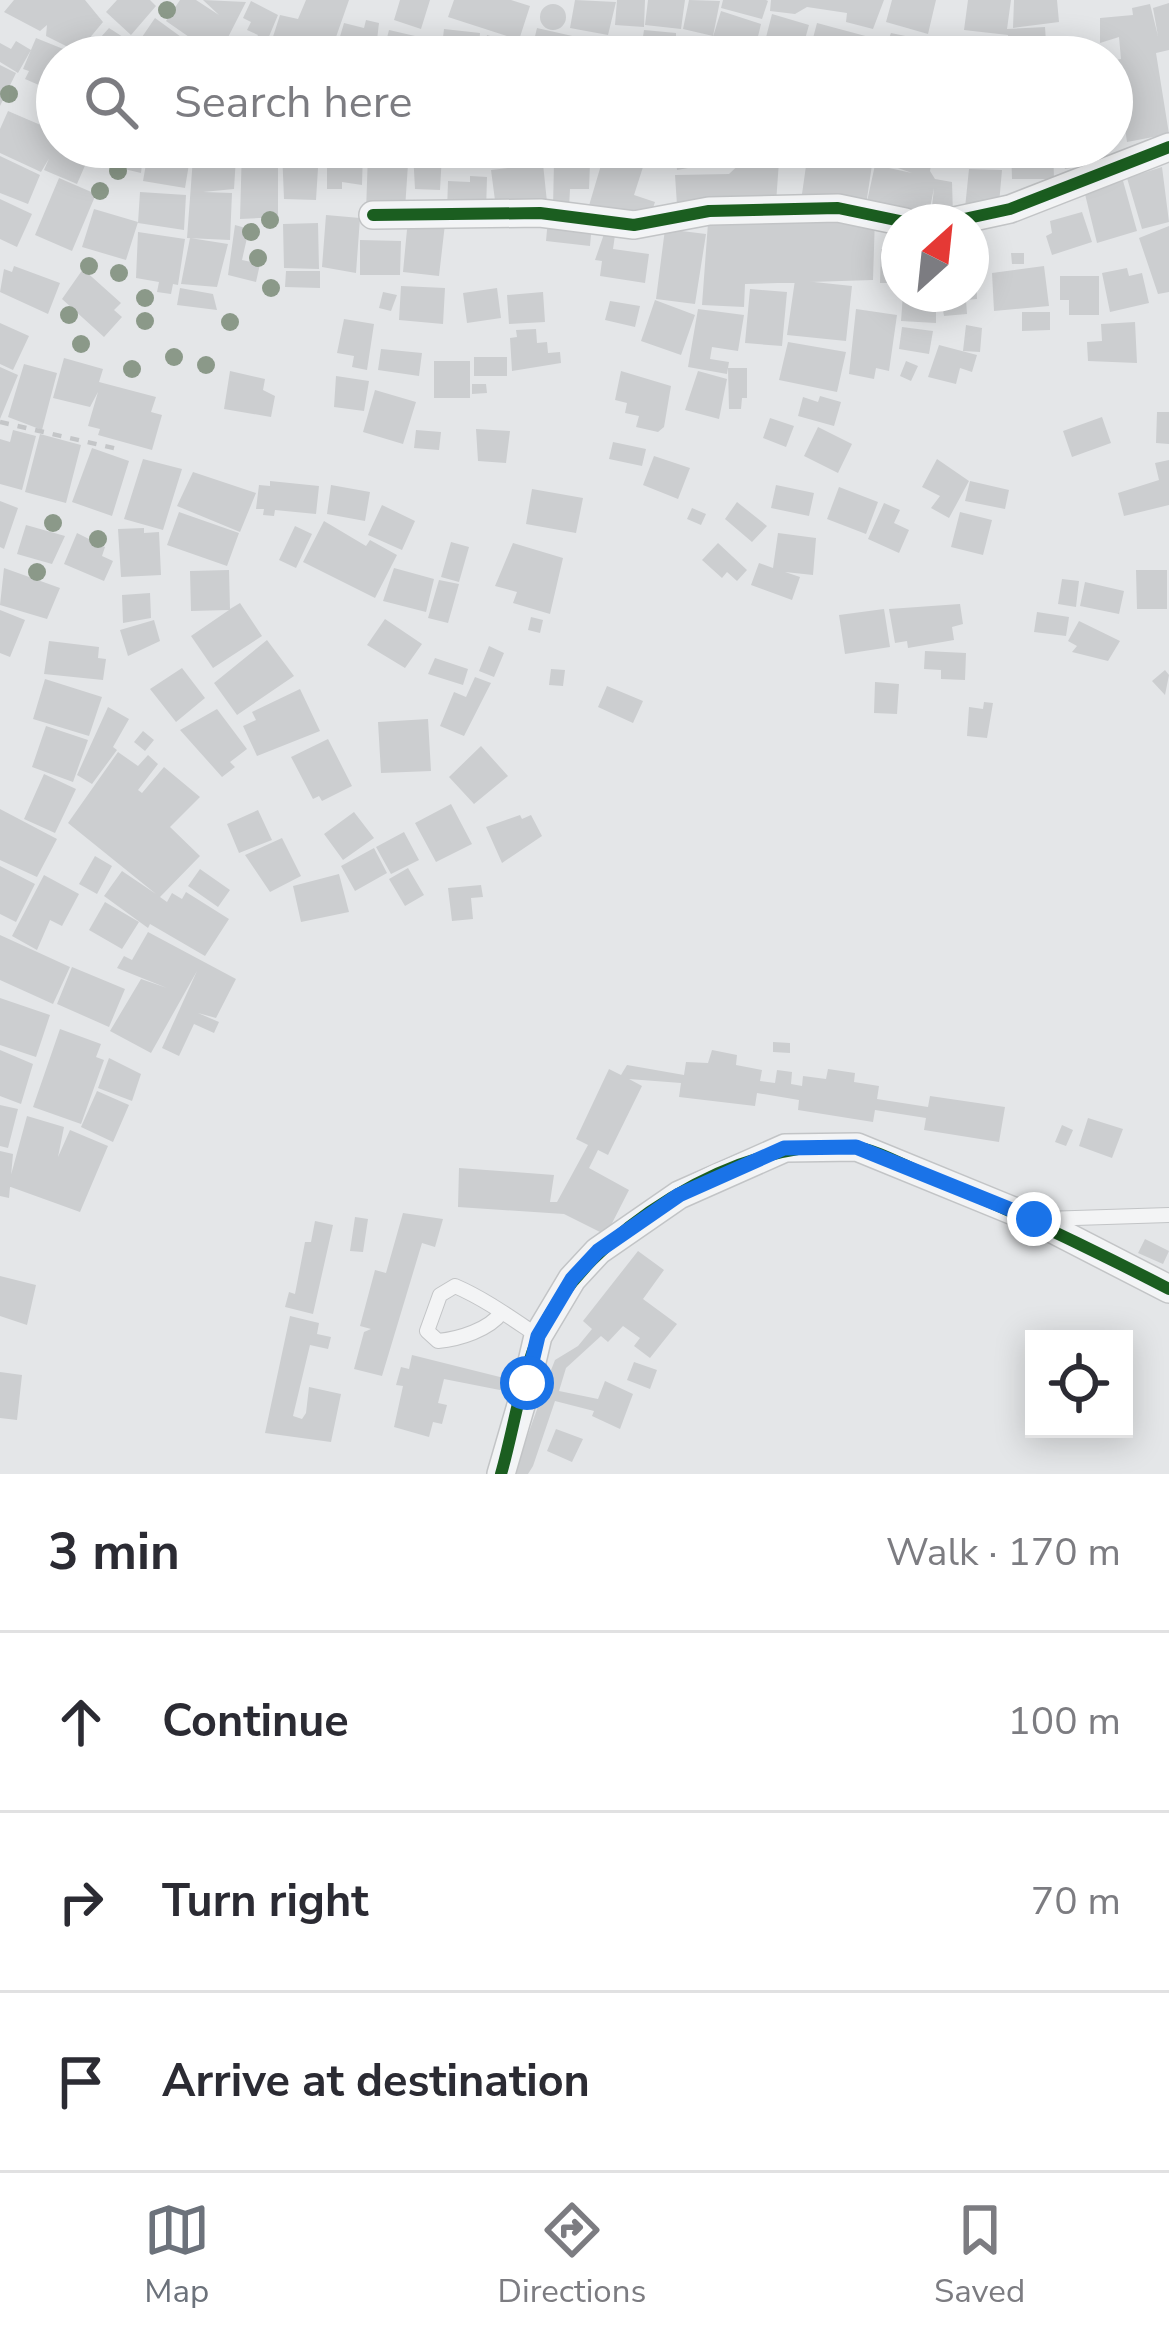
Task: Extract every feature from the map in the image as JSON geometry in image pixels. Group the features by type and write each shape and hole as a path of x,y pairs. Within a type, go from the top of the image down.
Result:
{"street":[{"path":"1133,161 1169,147"},
{"path":"989,214 1115,168"},
{"path":"373,215 540,213 634,225 709,211 838,208 881,217"},
{"path":"501,1474 538,1336 572,1279 598,1251 679,1195 784,1148 856,1147 1034,1219 1169,1288"}],"lane":[{"path":"1034,1219 1169,1215"},
{"path":"502,1312 486,1326 449,1340 438,1341 427,1331 448,1288 471,1293 502,1312 538,1336"}],"path":[{"path":"0,422 122,450"}],"building":[{"path":"14,0 85,0 103,22 91,36 46,36 47,25 40,31 4,12"},
{"path":"117,0 150,0 156,6 131,35 106,12"},
{"path":"180,0 196,0 219,15 203,0 246,2 229,36 188,36 166,21"},
{"path":"306,0 349,0 336,36 273,36 280,15 298,19"},
{"path":"400,0 430,0 421,29 394,20"},
{"path":"454,0 511,0 530,6 520,36 448,17"},
{"path":"575,0 616,2 608,35 570,28"},
{"path":"617,0 645,0 644,27 615,25"},
{"path":"648,0 685,0 681,29 645,25"},
{"path":"689,0 720,1 713,36 683,29"},
{"path":"723,0 768,1 762,19 721,8"},
{"path":"771,0 884,0 873,29 846,22 847,13 807,7 795,14 770,11"},
{"path":"892,0 936,0 928,34 886,22"},
{"path":"968,0 1011,0 1007,29 1045,27 1046,36 1008,36 964,30"},
{"path":"1014,0 1057,0 1059,22 1013,28"},
{"path":"251,1 278,15 269,36 247,30 251,22 243,18"},
{"path":"1169,3 1169,50 1156,53 1169,134 1133,141 1133,36 1100,36 1100,18 1133,15 1132,8 1150,4 1158,36 1153,8"},
{"path":"553,4 566,17 553,30 540,17"},
{"path":"721,11 761,24 758,36 713,36"},
{"path":"772,14 809,25 806,36 766,36"},
{"path":"155,18 180,36 143,36"},
{"path":"366,20 379,23 377,36 340,36 344,23 364,28"},
{"path":"817,23 865,36 814,36"},
{"path":"537,28 572,36 535,36"},
{"path":"444,29 480,33 480,36 443,36"},
{"path":"644,30 676,33 676,36 643,36"},
{"path":"36,38 36,84 25,79 29,71 23,69"},
{"path":"16,41 31,50 18,73 0,62 0,43 11,49"},
{"path":"0,65 16,73 0,106"},
{"path":"8,111 36,123 36,168 43,168 41,172 0,153 0,129"},
{"path":"0,156 40,175 28,204 0,193"},
{"path":"1162,167 1169,222 1142,229 1127,178"},
{"path":"45,168 84,168 77,184"},
{"path":"145,168 188,168 185,188 143,181"},
{"path":"192,168 235,168 234,189 203,192 232,193 230,240 187,238"},
{"path":"241,168 278,168 278,217 240,219"},
{"path":"283,168 318,168 316,200 284,199"},
{"path":"327,168 362,168 362,185 342,182 342,189 327,189"},
{"path":"367,168 408,168 405,209 366,212"},
{"path":"414,168 441,168 440,190 415,189"},
{"path":"543,168 547,202 496,208 491,170"},
{"path":"554,168 590,168 589,189 570,189 569,208 553,208"},
{"path":"600,168 643,168 634,195 655,202 650,217 588,209"},
{"path":"735,168 778,168 776,203 677,205 675,175 729,174"},
{"path":"806,168 872,168 866,205 802,194"},
{"path":"874,168 912,173 898,168 930,168 935,179 952,182 953,204 932,204 934,188 931,204 866,206"},
{"path":"1012,168 1054,168 1054,179 1012,179"},
{"path":"969,169 1002,170 999,204 965,204"},
{"path":"1120,170 1137,231 1097,243 1082,182"},
{"path":"470,176 487,177 486,212 447,211 448,181 470,182"},
{"path":"59,178 96,194 72,251 35,235"},
{"path":"140,192 186,195 184,230 138,223"},
{"path":"0,199 32,214 17,247 0,239"},
{"path":"94,209 138,222 126,260 82,247"},
{"path":"752,212 875,217 873,280 745,284 744,307 702,305 708,223 751,225"},
{"path":"1082,212 1092,242 1052,255 1046,236 1052,233 1050,221"},
{"path":"326,215 360,218 356,273 322,267"},
{"path":"408,219 445,224 439,276 403,272"},
{"path":"548,219 592,223 590,246 546,241"},
{"path":"318,223 319,269 284,268 283,224"},
{"path":"235,225 249,229 242,260 260,264 256,282 228,275"},
{"path":"1169,226 1169,292 1158,294 1139,238"},
{"path":"665,229 706,234 695,304 656,299"},
{"path":"138,232 185,239 178,285 173,284 171,294 157,292 159,282 136,278"},
{"path":"604,234 615,235 613,249 649,254 645,283 600,276 602,261 595,260"},
{"path":"190,238 228,244 217,287 181,284"},
{"path":"360,240 401,241 400,275 360,275"},
{"path":"1011,253 1024,253 1024,264 1012,264"},
{"path":"14,266 60,283 48,314 0,292 4,269 12,272"},
{"path":"1044,266 1049,306 994,311 992,273"},
{"path":"1127,268 1129,276 1142,273 1149,303 1110,312 1102,273"},
{"path":"83,269 121,303 114,310 122,317 104,337 62,299"},
{"path":"286,271 320,271 320,288 285,287"},
{"path":"1060,276 1099,276 1099,315 1069,315 1069,300 1060,300"},
{"path":"795,280 852,286 846,341 787,335"},
{"path":"401,286 445,288 443,324 399,320"},
{"path":"180,288 213,294 217,310 177,305"},
{"path":"497,288 501,318 467,323 463,293"},
{"path":"750,289 787,292 782,346 745,343"},
{"path":"383,292 397,295 391,311 379,308"},
{"path":"543,292 545,322 509,324 507,295"},
{"path":"655,300 695,315 681,355 641,341"},
{"path":"610,301 640,306 635,327 605,320"},
{"path":"698,309 744,315 738,351 712,347 710,359 729,362 727,374 688,367"},
{"path":"856,309 897,315 889,371 876,368 874,379 849,374"},
{"path":"902,312 936,312 936,323 901,321"},
{"path":"1022,312 1050,312 1050,330 1022,331"},
{"path":"344,319 374,324 367,370 352,367 354,356 337,353"},
{"path":"1135,322 1137,363 1088,361 1087,342 1102,341 1101,324"},
{"path":"0,323 29,336 13,370 0,364"},
{"path":"966,325 982,328 980,352 963,351"},
{"path":"902,327 933,331 929,354 899,349"},
{"path":"536,329 537,343 547,342 548,353 560,352 561,363 512,371 510,338 517,337 516,330"},
{"path":"788,342 846,352 837,392 779,380"},
{"path":"939,345 977,355 972,372 960,368 956,384 928,377"},
{"path":"381,349 422,353 419,376 378,370"},
{"path":"474,357 507,357 507,376 474,376"},
{"path":"64,358 103,369 99,382 156,397 151,412 162,415 152,450 98,435 100,429 88,426 98,392 90,407 53,398"},
{"path":"434,361 470,361 470,398 434,398"},
{"path":"906,361 918,366 911,381 900,376"},
{"path":"24,364 57,373 42,430 8,417"},
{"path":"0,367 18,375 0,419"},
{"path":"728,368 747,368 747,398 742,398 741,409 729,409"},
{"path":"230,371 265,379 263,390 275,396 271,417 224,409"},
{"path":"621,371 671,386 664,427 658,432 636,427 639,416 625,413 627,403 615,400"},
{"path":"698,371 727,379 719,419 685,410"},
{"path":"336,376 369,381 364,411 334,407"},
{"path":"472,384 486,384 487,393 472,394"},
{"path":"375,390 416,402 403,444 363,432"},
{"path":"820,396 841,402 834,426 798,416 803,397 818,402"},
{"path":"1157,412 1169,412 1169,444 1156,443"},
{"path":"1102,417 1111,443 1072,457 1063,431"},
{"path":"770,418 794,426 786,447 763,438"},
{"path":"818,427 852,444 838,473 804,456"},
{"path":"476,429 510,431 506,463 478,461"},
{"path":"13,430 36,436 22,490 0,484 0,439 10,442"},
{"path":"416,430 441,432 439,450 414,448"},
{"path":"40,434 81,445 66,503 25,492"},
{"path":"613,442 646,449 642,466 609,459"},
{"path":"92,448 129,461 112,516 72,502"},
{"path":"654,456 690,468 678,499 643,485"},
{"path":"143,459 182,469 163,530 124,519"},
{"path":"937,459 969,481 949,518 931,508 940,496 922,487"},
{"path":"1169,460 1169,505 1124,516 1118,493 1159,480 1155,463"},
{"path":"193,472 256,493 240,532 177,506"},
{"path":"270,481 319,486 316,514 275,510 274,516 263,515 264,509 256,509 259,485 270,486"},
{"path":"970,481 1009,490 1005,509 965,501"},
{"path":"331,485 370,492 365,521 327,514"},
{"path":"776,485 814,493 809,516 771,508"},
{"path":"839,487 878,502 866,534 827,519"},
{"path":"532,489 583,498 576,533 526,524"},
{"path":"0,501 18,508 4,549 0,547"},
{"path":"737,502 767,526 752,542 725,519"},
{"path":"884,503 900,510 894,523 909,530 899,553 868,539"},
{"path":"382,505 415,521 402,550 368,535"},
{"path":"692,508 706,514 701,525 687,519"},
{"path":"179,512 239,533 227,566 167,545"},
{"path":"960,512 992,520 983,555 951,547"},
{"path":"324,521 366,546 370,540 397,555 375,598 303,562"},
{"path":"26,525 65,536 52,564 17,554"},
{"path":"295,526 312,534 296,568 279,560"},
{"path":"144,528 144,533 159,532 161,575 121,577 118,529"},
{"path":"77,533 105,547 102,556 113,561 104,581 64,564"},
{"path":"778,533 816,538 813,575 785,572 800,577 792,600 751,585 759,563 773,568"},
{"path":"451,542 469,547 459,582 441,577"},
{"path":"513,543 563,558 550,614 513,603 517,592 495,586"},
{"path":"718,543 747,570 737,581 727,572 722,578 702,560"},
{"path":"4,568 60,588 47,619 0,605"},
{"path":"394,568 434,579 426,612 383,601"},
{"path":"229,570 230,609 240,603 262,636 213,668 191,636 229,610 191,611 190,571"},
{"path":"1136,570 1167,570 1167,609 1137,609"},
{"path":"1062,579 1079,581 1076,607 1058,604"},
{"path":"439,580 459,584 448,623 428,618"},
{"path":"1085,582 1124,591 1119,614 1080,606"},
{"path":"150,593 151,618 123,623 122,595"},
{"path":"960,604 963,624 952,627 954,640 908,648 907,641 895,643 889,609"},
{"path":"884,609 890,647 845,654 839,615"},
{"path":"0,610 25,620 10,657 0,653"},
{"path":"1037,612 1069,617 1066,636 1034,632"},
{"path":"531,617 543,620 540,633 528,630"},
{"path":"385,619 422,644 405,668 367,645"},
{"path":"154,620 160,641 128,656 120,630"},
{"path":"1079,621 1120,641 1108,661 1072,652 1077,646 1068,641"},
{"path":"267,640 294,676 237,715 214,683"},
{"path":"49,641 99,647 98,658 106,659 103,680 44,674"},
{"path":"489,646 504,653 494,677 479,671"},
{"path":"925,651 966,653 965,680 941,679 941,670 924,669"},
{"path":"435,658 468,669 463,685 428,674"},
{"path":"182,668 205,698 176,722 150,689"},
{"path":"551,669 565,670 563,686 549,685"},
{"path":"1165,670 1169,675 1165,695 1152,681"},
{"path":"475,677 491,683 464,736 440,726 454,692 466,697"},
{"path":"45,679 102,697 89,736 33,719"},
{"path":"875,682 899,684 897,714 874,713"},
{"path":"607,686 643,701 633,723 598,707"},
{"path":"300,689 320,731 257,756 243,726 256,720 252,712"},
{"path":"984,702 993,703 987,738 967,736 969,707 983,709"},
{"path":"108,707 129,719 113,747 117,750 92,784 77,775"},
{"path":"217,709 247,749 230,762 235,767 222,777 180,730"},
{"path":"428,719 431,771 381,773 378,722"},
{"path":"46,726 88,740 73,782 32,767"},
{"path":"143,731 154,740 145,751 134,742"},
{"path":"328,739 352,786 322,801 319,796 313,799 291,757"},
{"path":"481,746 508,776 474,804 449,777"},
{"path":"118,752 138,766 148,755 158,764 138,790 142,793 164,767 200,797 170,827 200,856 160,897 167,902 172,893 182,899 186,892 229,919 205,956 150,924 148,928 104,896 122,871 156,894 68,823"},
{"path":"44,774 76,789 55,833 24,819"},
{"path":"451,804 472,844 436,862 415,823"},
{"path":"0,809 57,839 37,877 0,860"},
{"path":"258,810 272,840 239,853 227,824"},
{"path":"354,812 374,838 343,860 324,834"},
{"path":"520,815 522,819 531,815 542,836 502,863 486,827"},
{"path":"404,832 419,860 391,874 376,847"},
{"path":"282,838 301,876 270,892 245,855"},
{"path":"374,848 387,873 355,891 341,866"},
{"path":"95,856 112,866 97,894 79,884"},
{"path":"0,866 35,884 16,922 0,914"},
{"path":"408,868 424,895 405,906 389,879"},
{"path":"200,869 230,890 218,907 188,886"},
{"path":"339,874 349,912 301,922 293,886"},
{"path":"44,875 79,894 62,926 50,920 37,950 12,936"},
{"path":"481,885 483,897 471,898 473,919 452,921 448,888"},
{"path":"105,902 139,922 122,949 89,930"},
{"path":"148,932 236,979 216,1018 198,1013 219,1022 214,1033 194,1024 179,1056 162,1048 197,971 151,1053 110,1031 141,979 167,988 117,968 124,956 132,960"},
{"path":"0,935 70,967 53,1004 0,980"},
{"path":"72,967 125,989 109,1027 57,1004"},
{"path":"0,998 50,1015 36,1057 0,1045"},
{"path":"60,1029 101,1044 96,1057 104,1060 81,1124 33,1107"},
{"path":"773,1042 790,1043 790,1053 773,1052"},
{"path":"0,1050 33,1064 21,1104 0,1096"},
{"path":"712,1050 737,1055 736,1065 762,1070 760,1081 775,1083 777,1070 792,1072 791,1084 802,1086 803,1076 826,1079 828,1069 855,1073 854,1082 879,1086 877,1099 928,1107 930,1096 1005,1107 999,1142 924,1130 926,1118 875,1110 873,1122 798,1110 799,1100 757,1093 755,1106 679,1097 681,1083 629,1079 642,1086 608,1155 598,1150 589,1168 629,1190 606,1235 564,1214 458,1207 459,1168 554,1175 550,1202 557,1202 588,1145 576,1139 609,1069 621,1075 627,1065 684,1075 686,1062 708,1063"},
{"path":"109,1058 141,1074 132,1101 98,1088"},
{"path":"97,1091 129,1105 113,1142 81,1127"},
{"path":"0,1105 18,1109 8,1148 0,1146"},
{"path":"27,1116 64,1127 58,1157 70,1130 108,1146 80,1212 8,1186"},
{"path":"1088,1118 1123,1129 1112,1158 1079,1146"},
{"path":"1062,1125 1073,1130 1066,1146 1055,1142"},
{"path":"0,1151 13,1154 9,1198 0,1196"},
{"path":"403,1213 443,1219 435,1247 422,1243 382,1376 354,1369 364,1332 371,1329 360,1326 375,1270 386,1273"},
{"path":"355,1217 368,1219 363,1252 350,1251"},
{"path":"315,1221 333,1225 313,1314 285,1307 289,1292 295,1294 305,1242 311,1242"},
{"path":"1145,1239 1169,1251 1163,1264 1138,1253"},
{"path":"638,1251 664,1270 643,1299 677,1324 650,1358 634,1346 640,1338 623,1326 608,1342 601,1336 566,1368 559,1391 598,1399 605,1381 633,1394 620,1429 592,1416 594,1411 555,1401 533,1466 528,1474 514,1474 541,1398 444,1379 438,1403 447,1405 442,1424 433,1422 429,1437 394,1427 403,1386 396,1385 401,1367 409,1369 412,1355 544,1388 555,1360 578,1346 592,1329 583,1321"},
{"path":"0,1276 36,1285 27,1325 0,1316"},
{"path":"290,1316 319,1323 317,1334 331,1337 328,1349 310,1345 293,1416 302,1419 306,1413 309,1387 341,1394 331,1442 265,1433"},
{"path":"634,1362 657,1370 650,1389 627,1380"},
{"path":"0,1372 22,1375 17,1420 0,1418"},
{"path":"556,1429 583,1439 572,1462 547,1451"}],"cycle path":[{"path":"1133,161 1169,147"},
{"path":"989,214 1115,168"},
{"path":"373,215 540,213 634,225 709,211 838,208 881,217"},
{"path":"501,1474 533,1349 562,1296 630,1227 717,1174 763,1157 809,1147 872,1151 1169,1289"}],"route":[{"path":"527,1383 538,1336 572,1279 598,1251 679,1195 784,1148 856,1147 1034,1219"}]}
